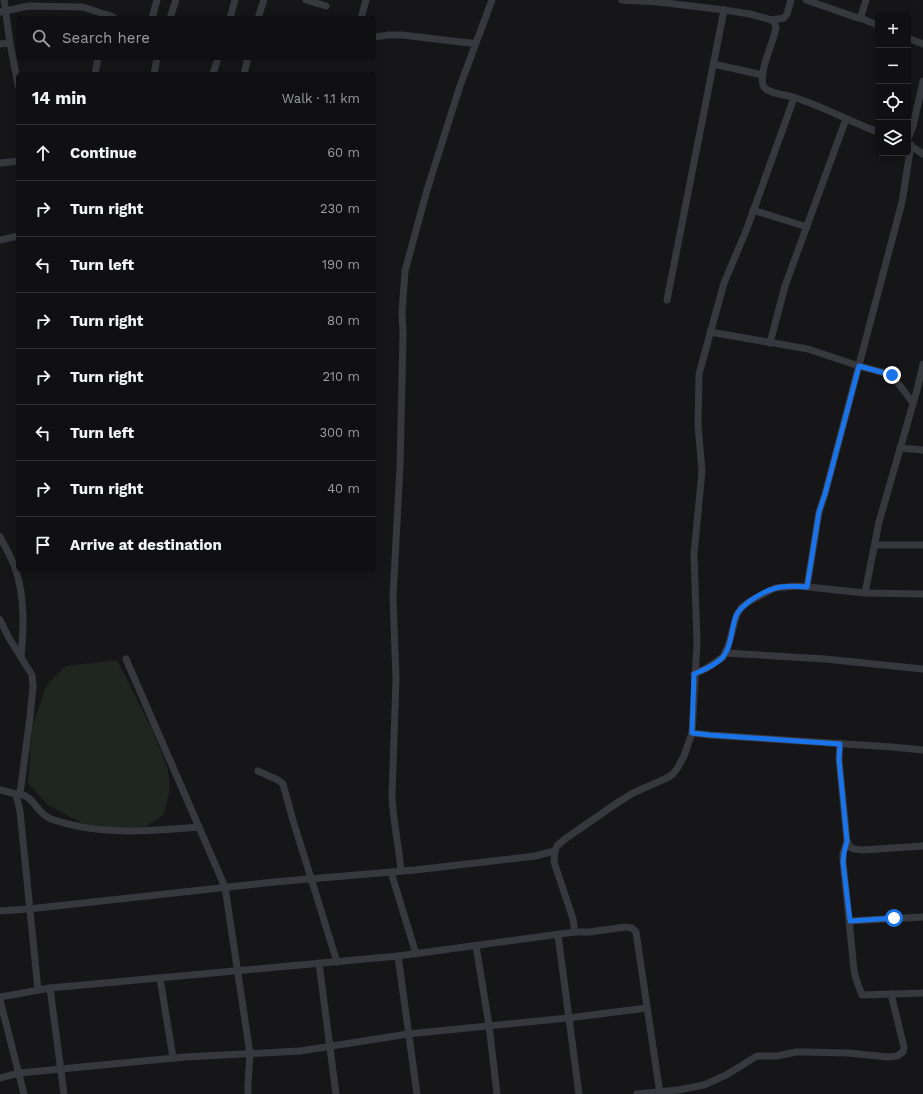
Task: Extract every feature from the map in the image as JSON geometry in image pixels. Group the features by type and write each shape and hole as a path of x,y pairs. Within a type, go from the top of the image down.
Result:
{"street":[{"path":"4,0 3,11 16,74"},
{"path":"153,16 157,0"},
{"path":"171,16 176,0"},
{"path":"231,16 235,0"},
{"path":"259,16 264,0"},
{"path":"306,0 326,6"},
{"path":"362,16 366,0"},
{"path":"401,871 392,812 396,679 393,597 400,467 402,312 405,277 409,256 434,167 460,86 492,0"},
{"path":"622,0 658,2 724,10 750,14 772,20 784,18 787,14 791,0"},
{"path":"704,8 705,0"},
{"path":"806,0 875,24"},
{"path":"860,18 866,0"},
{"path":"3,11 29,6 83,4 110,16"},
{"path":"667,300 724,10"},
{"path":"772,20 776,24 776,28 763,75 763,86 766,89 794,98 875,131"},
{"path":"376,37 396,35 476,43"},
{"path":"911,39 923,44"},
{"path":"0,44 10,43"},
{"path":"95,72 98,60"},
{"path":"154,72 157,60"},
{"path":"214,72 217,60"},
{"path":"244,72 248,60"},
{"path":"714,64 763,75"},
{"path":"911,134 923,81"},
{"path":"575,932 573,919 555,867 554,851 565,839 617,803 633,793 673,774 684,756 692,733 694,674 697,643 694,554 702,471 698,425 698,383 700,366 724,283 740,246 794,98"},
{"path":"770,343 785,286 846,120"},
{"path":"911,145 923,154"},
{"path":"807,587 819,512 902,202 907,156"},
{"path":"0,163 16,161"},
{"path":"753,210 807,227"},
{"path":"0,240 16,236"},
{"path":"710,332 808,349 892,375 913,404"},
{"path":"865,592 876,545 879,522 923,364"},
{"path":"900,448 923,450"},
{"path":"0,537 14,564 22,599 24,623 21,657"},
{"path":"876,545 923,545"},
{"path":"694,674 718,662 726,652 737,614 742,607 750,601 775,588 787,586 865,592 923,594"},
{"path":"0,620 9,638 32,675 33,686 30,717 18,794 38,990"},
{"path":"726,652 825,659 923,669"},
{"path":"126,659 225,887 250,1054 248,1094"},
{"path":"692,733 923,750"},
{"path":"840,744 839,759 847,841 843,862 856,979 862,995 923,993"},
{"path":"258,771 278,780 283,784 336,962"},
{"path":"0,790 24,794 29,797 44,816 84,828 131,831 199,827"},
{"path":"847,841 850,847 858,850 923,846"},
{"path":"0,911 225,887 401,871 535,856 554,851"},
{"path":"391,872 416,954"},
{"path":"850,921 923,917"},
{"path":"0,997 50,988 416,954 575,932 589,932 626,927 635,930 637,934 660,1093"},
{"path":"558,935 579,1094"},
{"path":"476,946 489,1025 497,1094"},
{"path":"398,956 417,1094"},
{"path":"319,963 336,1094"},
{"path":"160,978 173,1058"},
{"path":"50,988 64,1094"},
{"path":"637,1094 660,1093 704,1085 733,1071 753,1058 761,1056 777,1056 796,1052 805,1052 830,1054 848,1053 888,1057 897,1056 903,1052 904,1048 890,994"},
{"path":"0,1000 24,1094"},
{"path":"0,1078 19,1073 173,1058 300,1051 408,1034 568,1018 647,1008"}],"shaded area":[{"path":"117,660 152,729 168,769 170,789 164,814 146,827 117,828 84,824 48,805 28,783 32,728 46,686 66,666"}],"route":[{"path":"892,375 859,366 819,512 807,587 787,586 775,588 750,601 742,607 737,614 728,646 723,657 718,662 694,674 692,733 840,744 839,759 847,841 843,862 850,921 894,918"}]}
